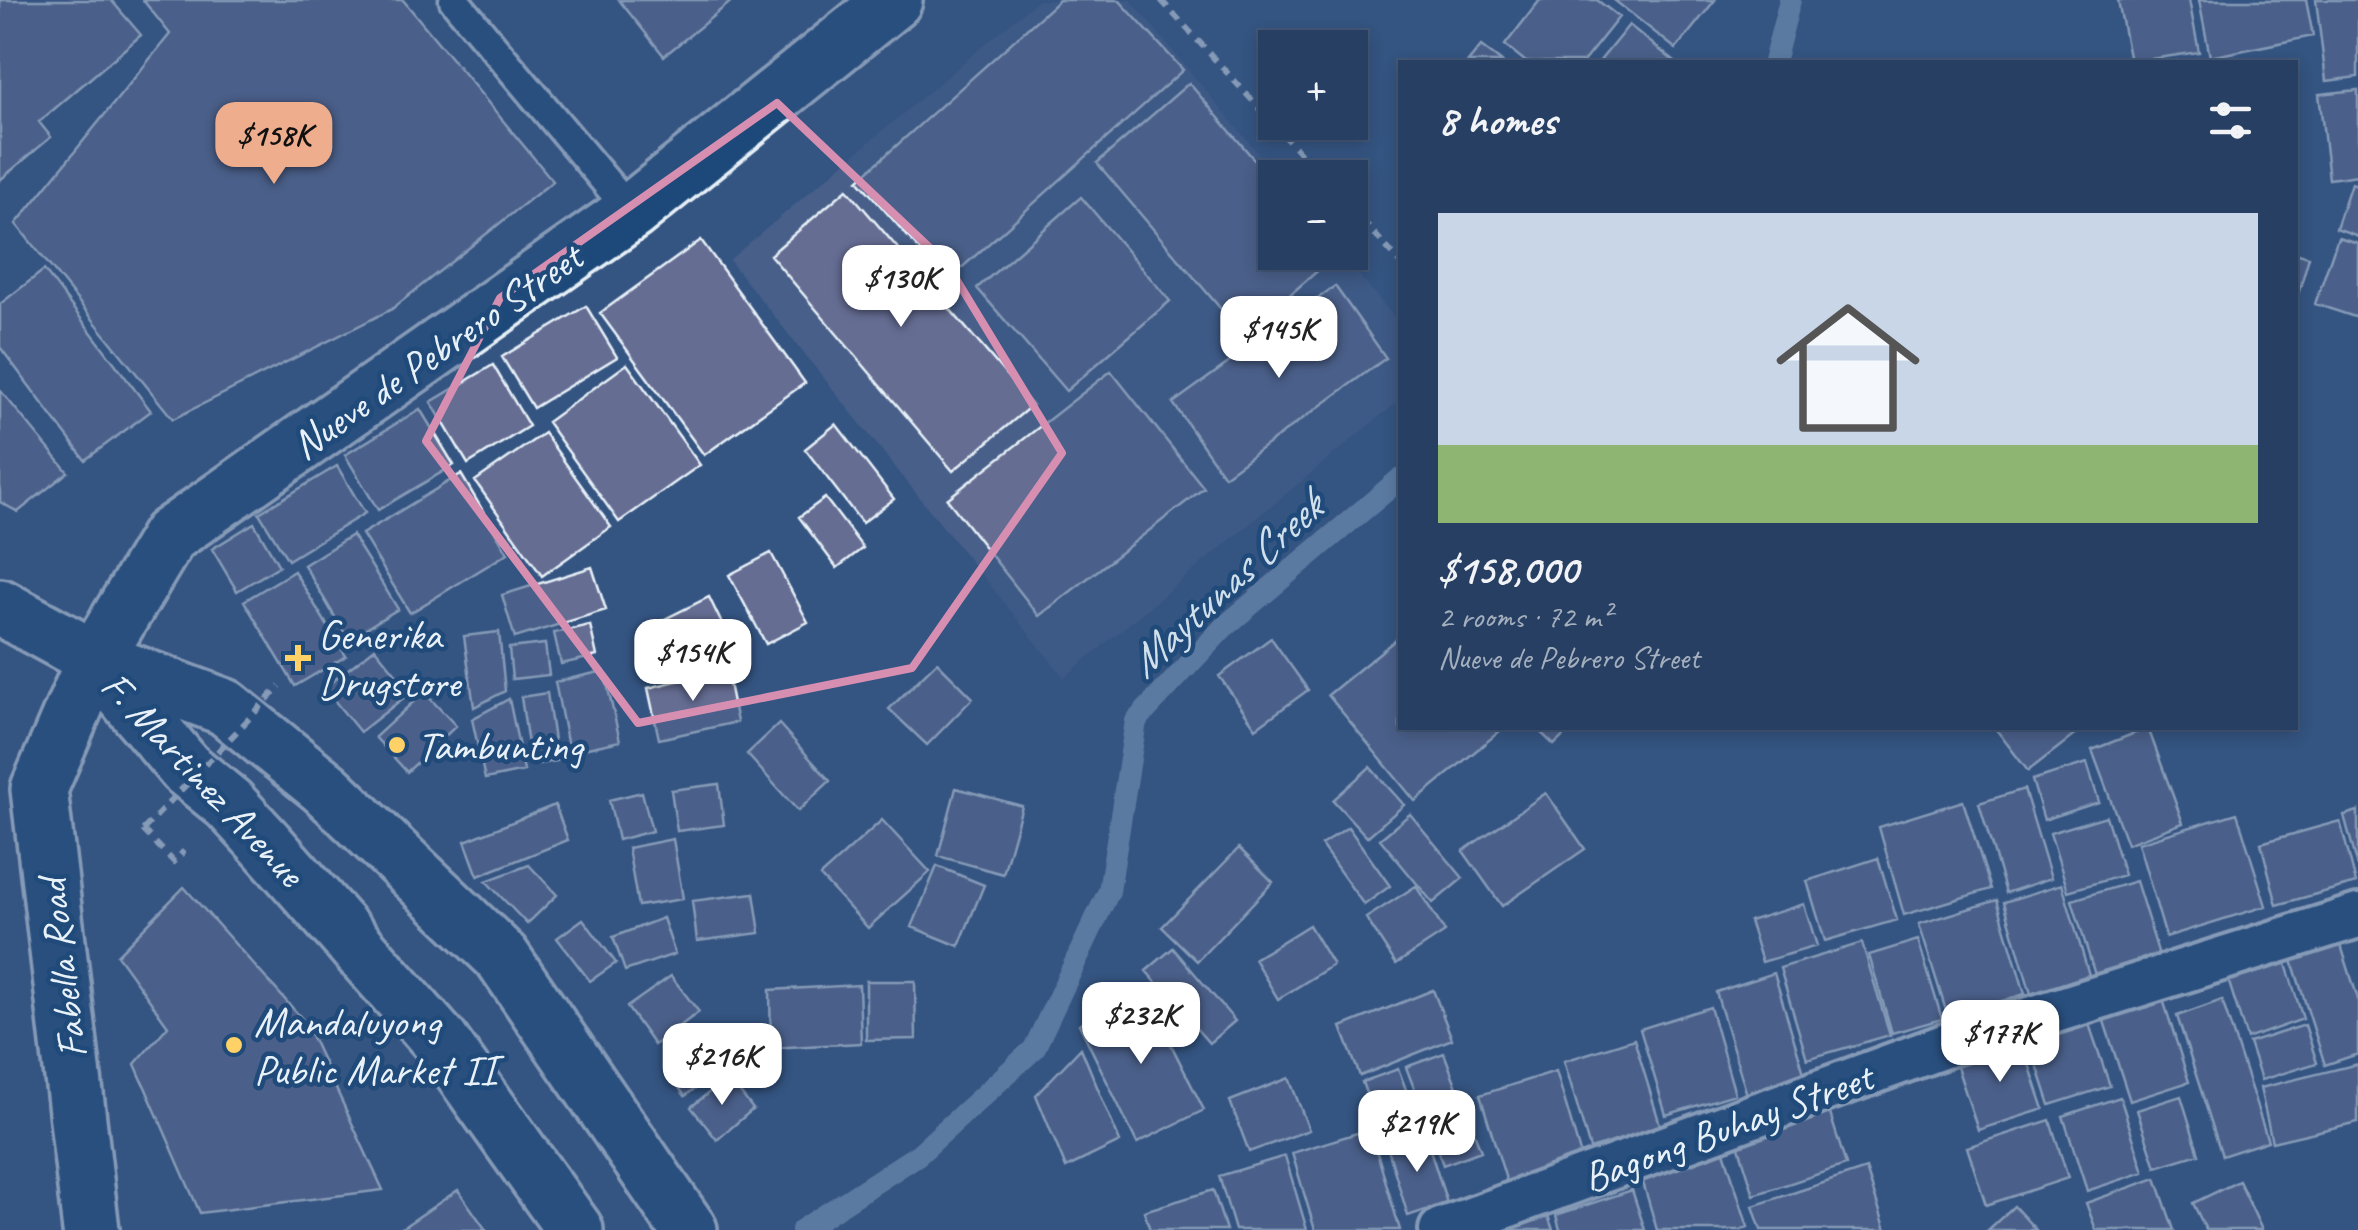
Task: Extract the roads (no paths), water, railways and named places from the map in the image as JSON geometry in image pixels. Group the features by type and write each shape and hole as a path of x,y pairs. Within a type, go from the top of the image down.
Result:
{"main road":[{"name":"Nueve de Pebrero Street","path":"94,658 169,536 631,212 894,0"},
{"path":"0,607 94,658"},
{"name":"Fabella Road","path":"91,1230 40,790 94,658"},
{"name":"F. Martinez Avenue","path":"94,658 185,768 229,804 441,1042 575,1230"},
{"name":"F. Martinez Avenue","path":"94,658 226,707 325,788 390,848 502,957 688,1230"}],"street":[{"name":"Bagong Buhay Street","path":"1441,1230 1947,1046 2358,916"}],"lane":[{"path":"454,0 631,212"}],"waterway":[{"name":"Maytunas Creek","path":"1775,60 1790,0"},
{"name":"Maytunas Creek","path":"802,1230 919,1154 1034,1049 1109,891 1136,721 1223,628 1398,481"}],"place":[{"name":"Generika Drugstore","path":"298,658"},
{"name":"Tambunting","path":"397,745"},
{"name":"Mandaluyong Public Market II","path":"234,1045"}]}
